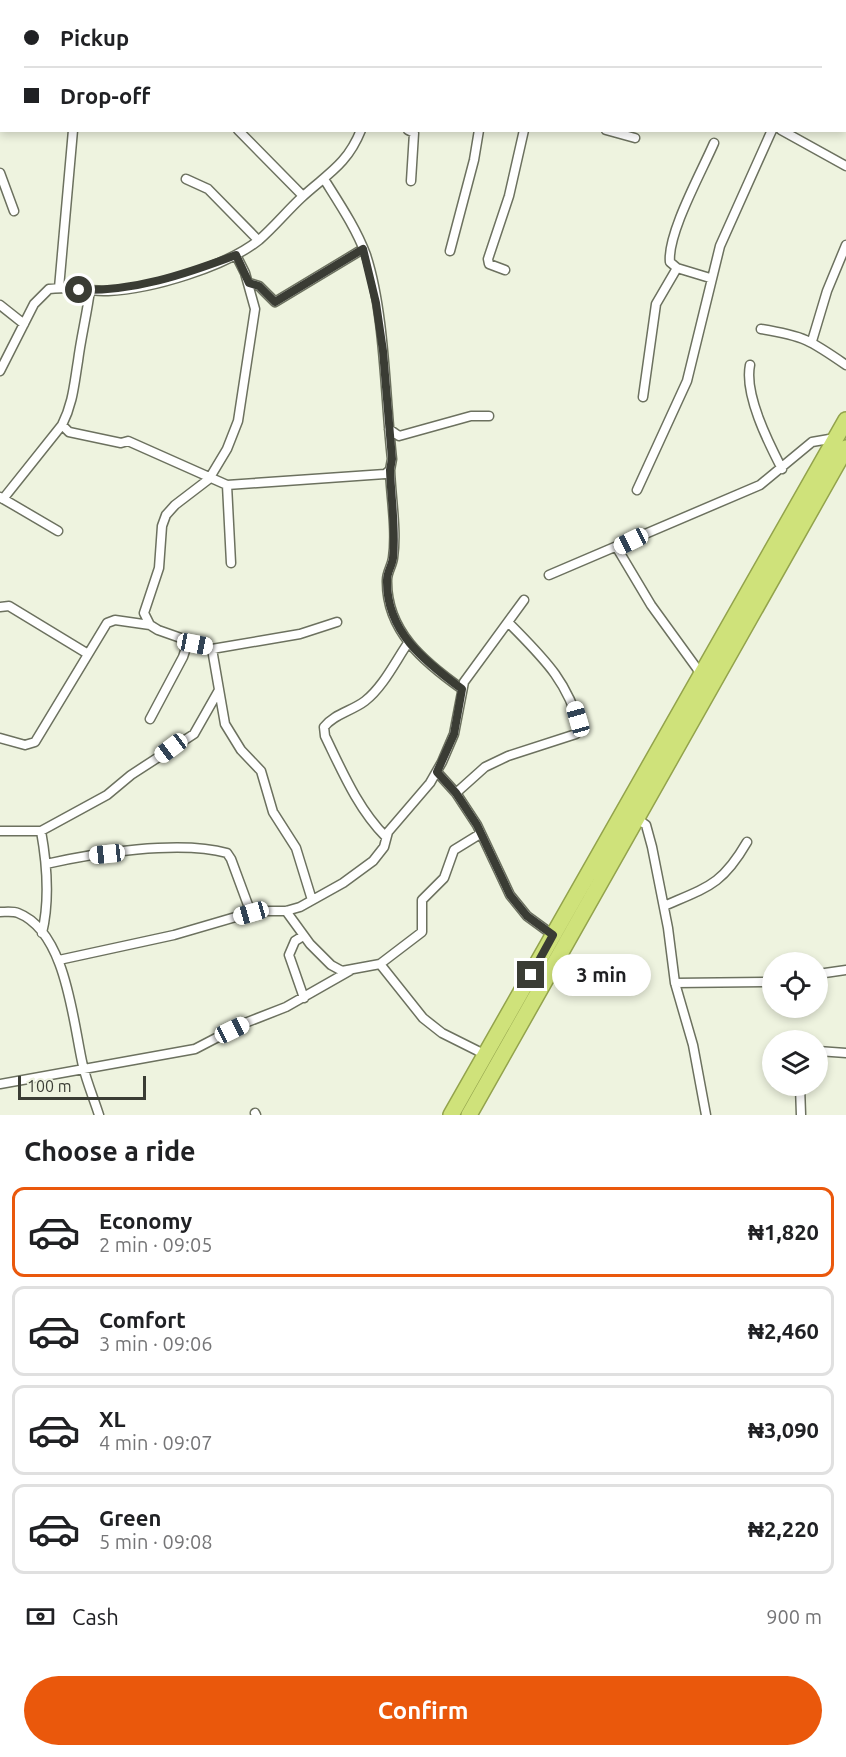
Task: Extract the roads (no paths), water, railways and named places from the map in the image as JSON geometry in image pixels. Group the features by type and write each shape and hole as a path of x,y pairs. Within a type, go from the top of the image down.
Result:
{"highway":[{"path":"469,1115 841,443 846,420"},
{"path":"451,1115 701,674 841,443"}],"street":[{"path":"59,288 73,132"},
{"path":"240,132 303,196"},
{"path":"0,371 34,304 49,289 110,291 161,282 236,255 258,240 303,196 338,168 353,149 360,132"},
{"path":"411,181 414,133 412,132"},
{"path":"450,251 474,160 479,132"},
{"path":"505,270 489,264 488,259 509,196 524,132"},
{"path":"613,132 635,138"},
{"path":"637,490 687,381 710,278 729,222 771,132"},
{"path":"786,132 846,166"},
{"path":"710,278 677,268 670,262 670,255 678,225 714,143"},
{"path":"0,173 14,211"},
{"path":"186,179 208,189 258,240"},
{"path":"324,179 343,209 363,249 381,339 392,459 390,470 393,559 387,577 388,602 396,623 408,643 428,664 462,689"},
{"path":"813,341 826,291 846,245"},
{"path":"249,283 259,286 275,302 363,249"},
{"path":"150,625 144,613 159,568 162,526 166,515 175,505 209,479 227,449 238,421 255,309 249,283 236,255"},
{"path":"643,397 656,304 677,268"},
{"path":"58,531 1,498 62,425 75,393 90,290"},
{"path":"0,305 24,324"},
{"path":"761,329 796,335 813,341 846,365"},
{"path":"750,365 749,386 755,409 782,469"},
{"path":"389,429 399,436 471,416 489,416"},
{"path":"62,425 69,432 121,443 128,441 226,485 385,474 390,470"},
{"path":"549,575 617,548 711,504 760,485 812,442 841,443"},
{"path":"226,485 231,563"},
{"path":"617,548 651,605 701,674"},
{"path":"59,960 174,935 251,913 272,909 286,911 312,900 373,861 384,847 386,837 437,772 454,734 462,689 524,600"},
{"path":"0,607 9,606 88,654"},
{"path":"0,738 25,745 35,742 107,623 115,620 150,625 175,638 212,649 300,634 337,622"},
{"path":"456,793 485,767 508,756 576,734 580,728 573,703 557,673 508,622"},
{"path":"150,719 183,657 188,642"},
{"path":"386,837 370,821 361,807 325,735 324,727 375,692 408,643"},
{"path":"212,649 225,724 241,750 261,771 273,812 296,848 312,900"},
{"path":"0,831 41,831 107,795 131,775 194,734 219,690"},
{"path":"437,772 456,793 480,834 510,895 527,916 553,935"},
{"path":"635,817 646,825 664,906 675,983 693,1045 706,1115"},
{"path":"41,831 46,864 46,916 42,933"},
{"path":"286,911 303,936 330,964 342,971 380,964 422,933 422,900 444,878 454,850 480,834"},
{"path":"664,906 714,884 735,863 747,842"},
{"path":"46,864 74,858 168,848 218,850 227,853 231,859 251,913"},
{"path":"0,912 17,913 42,933 59,960 74,1012 83,1068 99,1115"},
{"path":"303,936 295,941 289,956 304,998"},
{"path":"380,964 423,1018 442,1033 486,1055"},
{"path":"0,1084 195,1049 304,998 351,970"},
{"path":"828,973 846,970"},
{"path":"675,983 762,981"},
{"path":"828,1052 846,1053"},
{"path":"800,1096 801,1115"}]}
